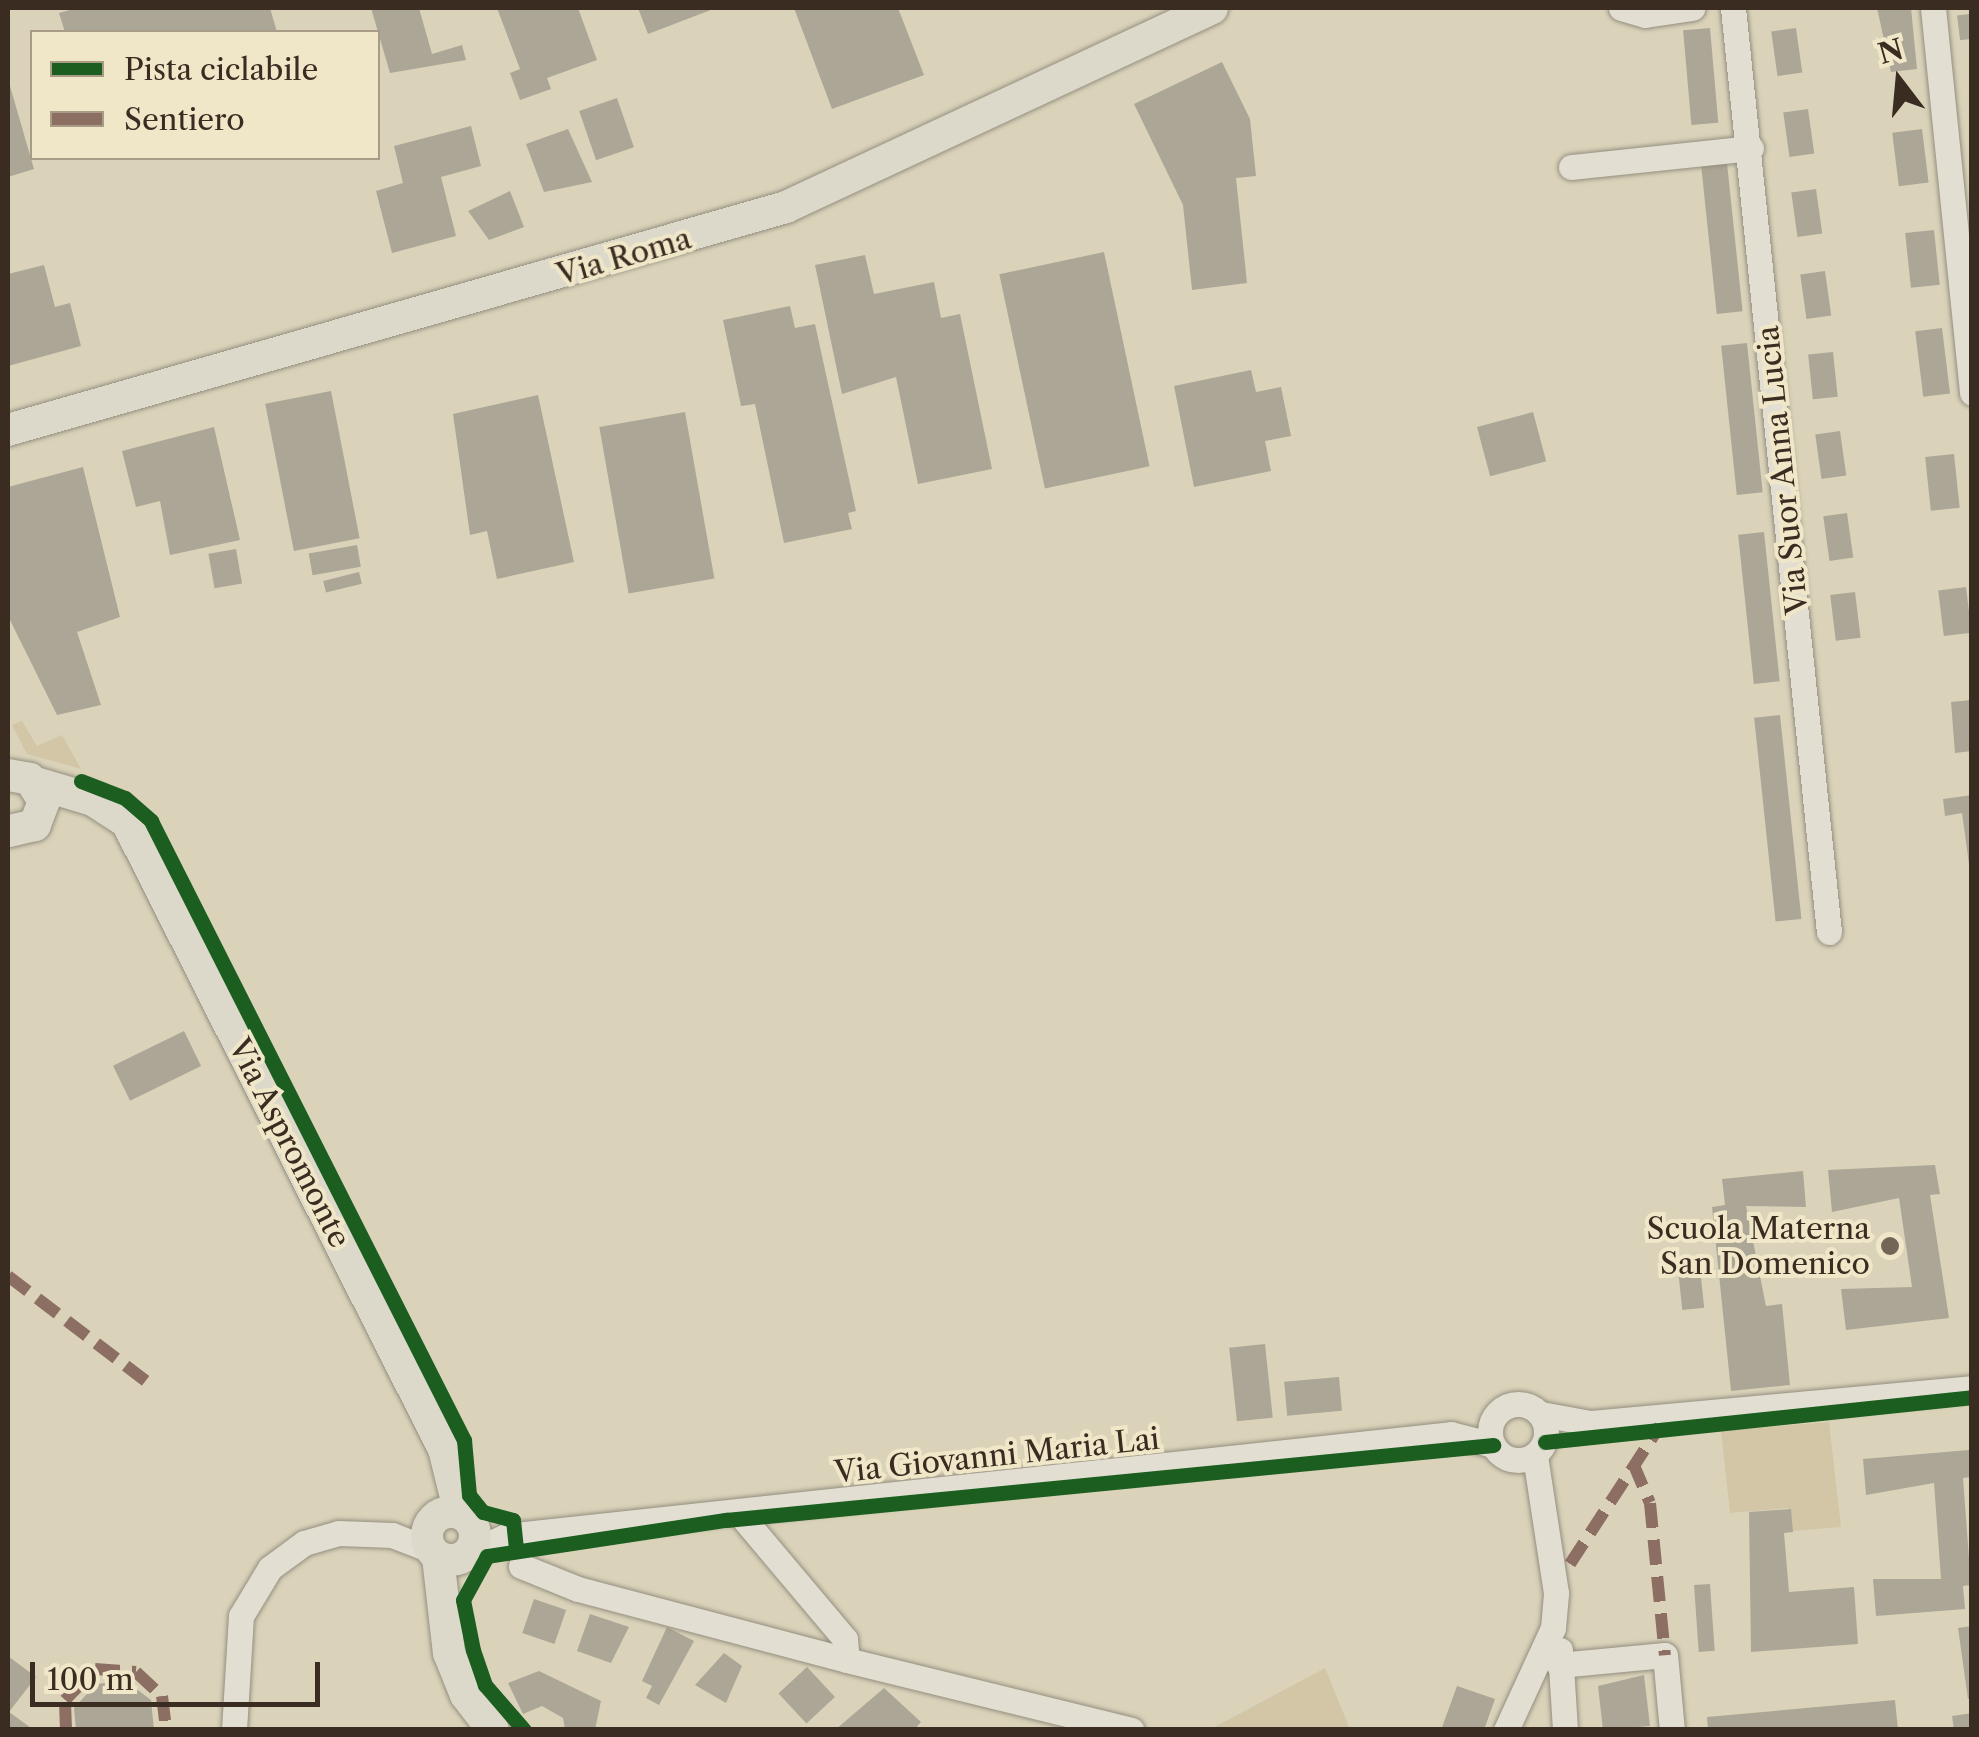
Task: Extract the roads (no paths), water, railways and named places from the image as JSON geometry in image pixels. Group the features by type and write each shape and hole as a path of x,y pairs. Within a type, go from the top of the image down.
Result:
{"main road":[{"name":"Via Roma","path":"8,430 786,207 1212,8"},
{"name":"Via Aspromonte","path":"17,770 108,810 136,840 444,1449 450,1537 449,1653 466,1696 493,1730"},
{"path":"17,770 44,801 39,819"},
{"path":"8,831 39,819 108,810"}],"street":[{"path":"1621,8 1645,15 1692,8"},
{"name":"Via Suor Anna Lucia","path":"1733,8 1751,148 1829,932"},
{"path":"1933,8 1972,393"},
{"path":"1571,167 1751,148"},
{"path":"1565,1730 1553,1628 1556,1593 1535,1442 1584,1423 1972,1388"},
{"name":"Via Giovanni Maria Lai","path":"450,1537 506,1536 1451,1434 1494,1417 1513,1404 1535,1442 1493,1446 1451,1434"},
{"path":"1493,1446 1494,1417"},
{"path":"738,1512 845,1639 846,1660"},
{"path":"234,1730 241,1616 260,1578 322,1536 450,1537"},
{"path":"521,1566 578,1589 1132,1730"},
{"path":"1506,1730 1527,1673 1553,1628"},
{"path":"1527,1673 1559,1672 1665,1655 1672,1730"}],"place":[{"name":"Scuola Materna San Domenico","path":"1890,1246"}]}
